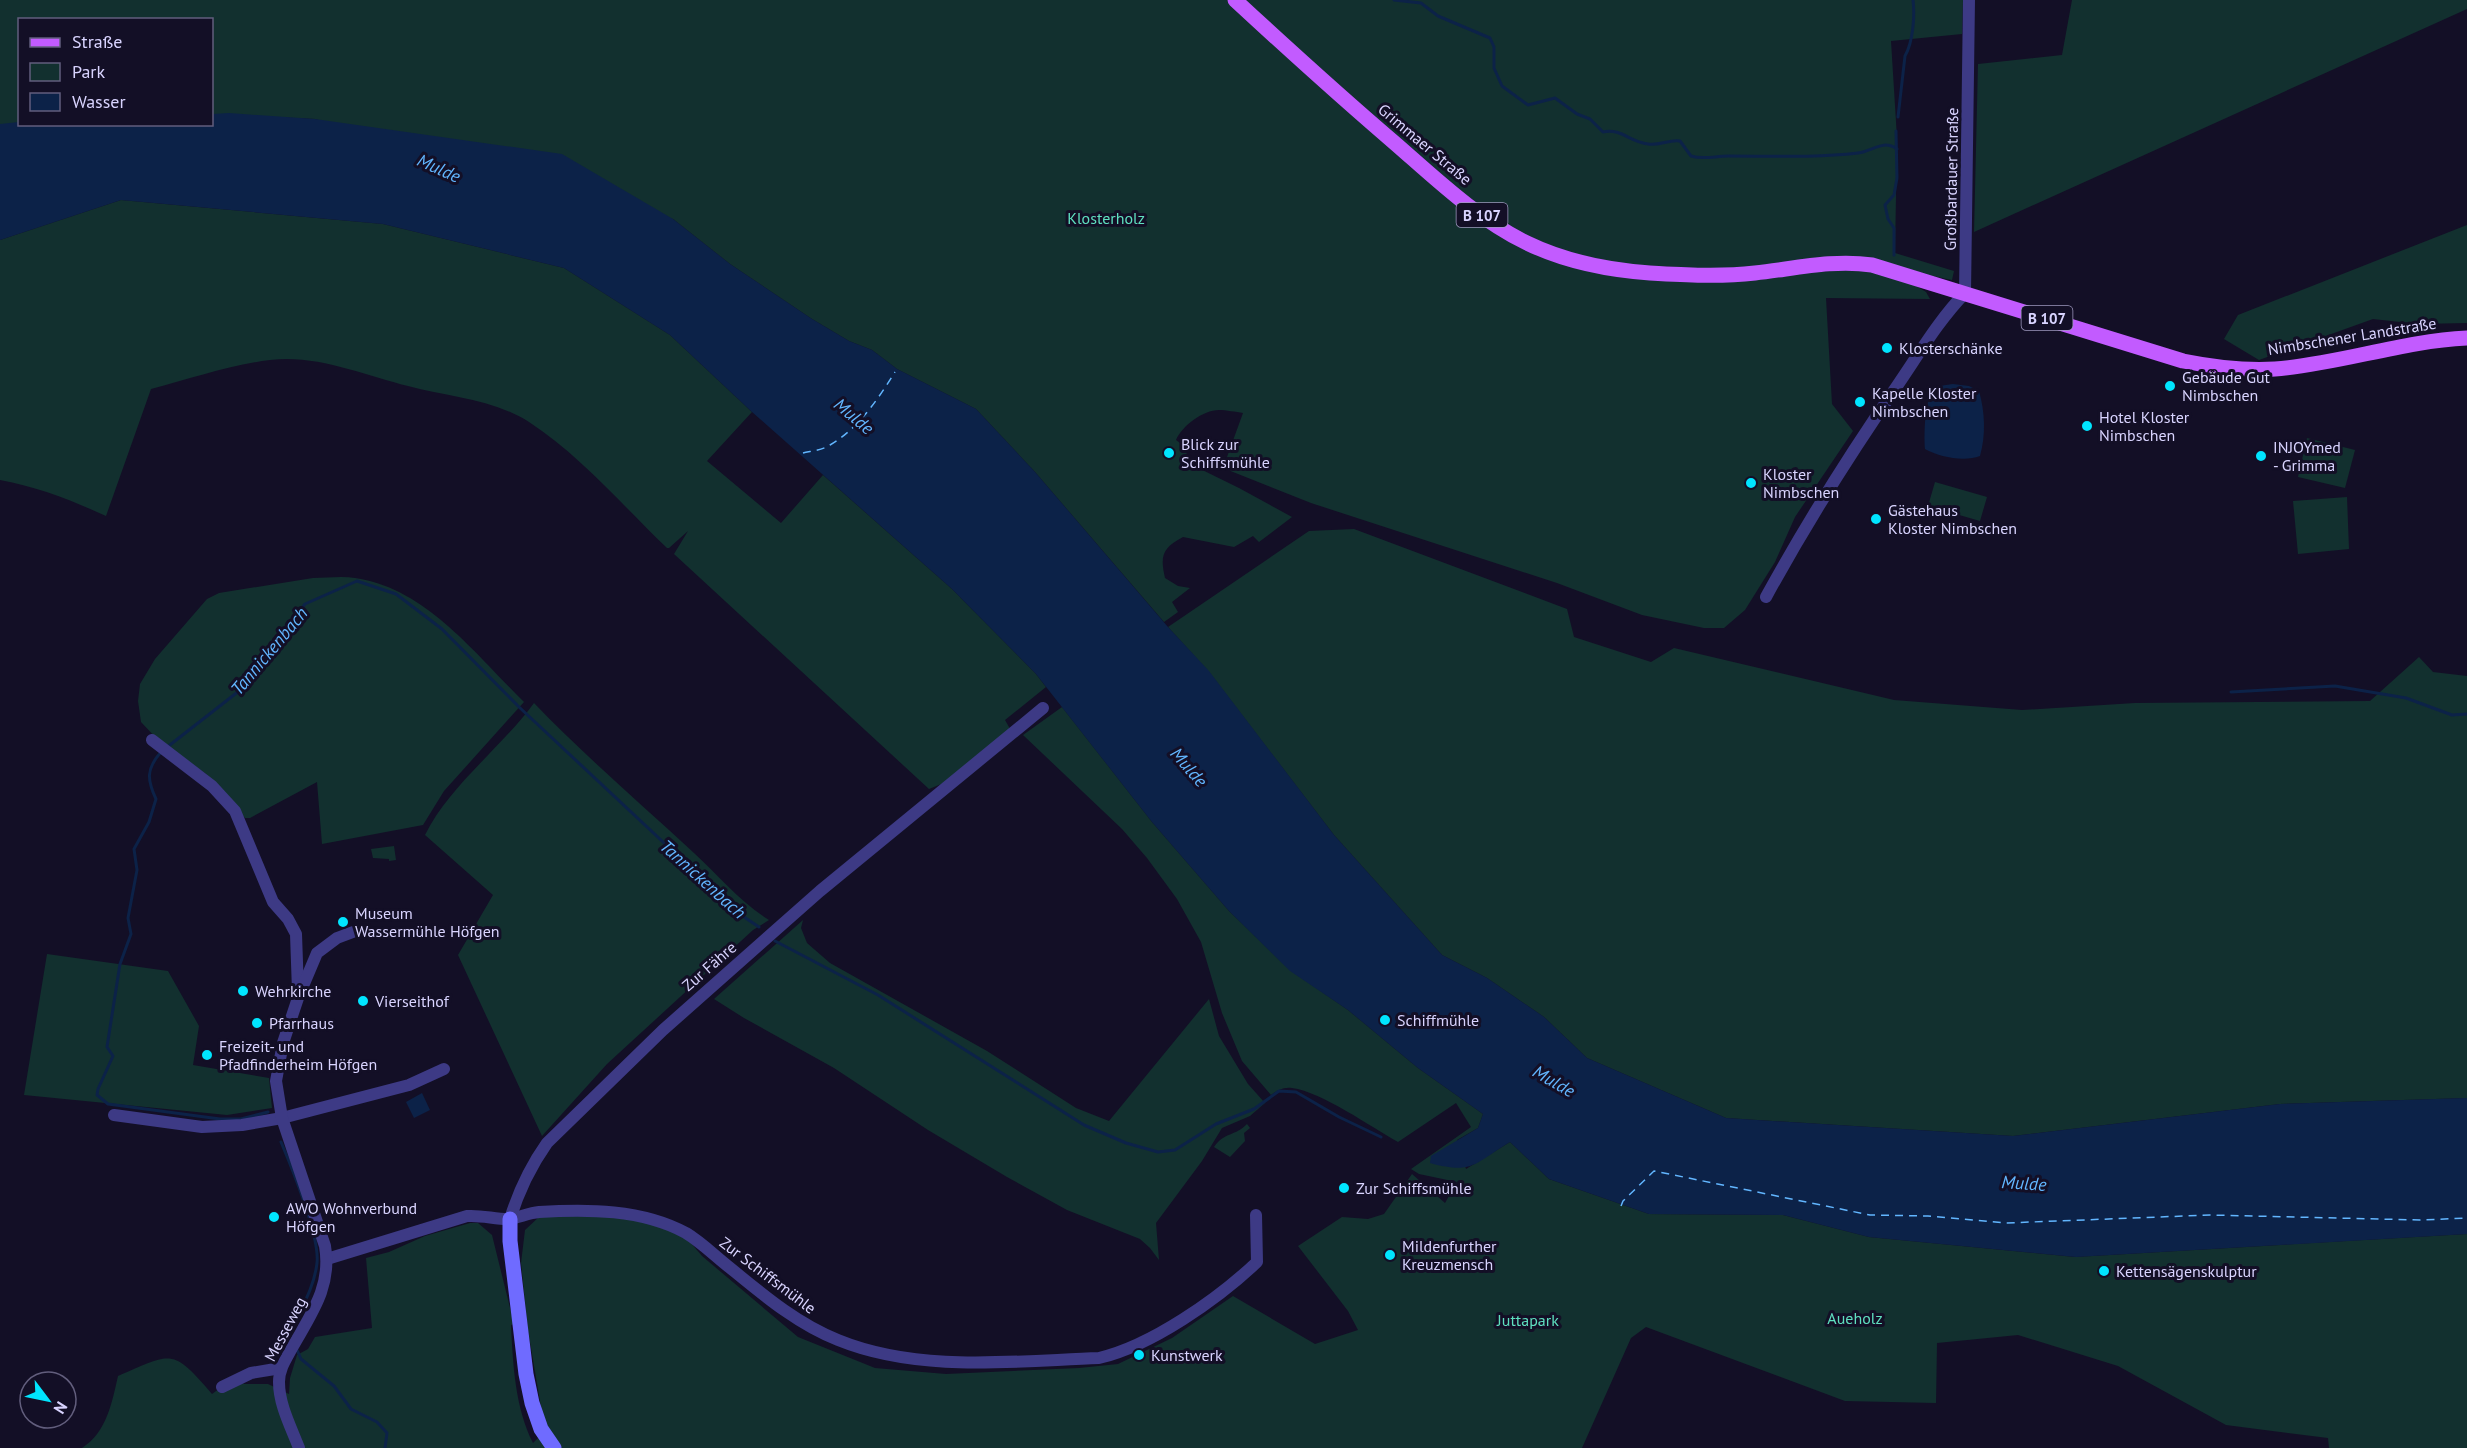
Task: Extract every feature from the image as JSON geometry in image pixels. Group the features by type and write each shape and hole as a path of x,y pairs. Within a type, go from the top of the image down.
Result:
{"main road":[{"name":"Grimmaer Straße","path":"1234,0 1441,183 1492,222 1529,244 1581,263 1648,273 1714,275 1798,268"},
{"name":"Nimbschener Landstraße","path":"1798,268 1834,263 1863,263 1890,269 2183,361 2235,369 2298,366 2410,344 2467,338"}],"street":[{"name":"Großbardauer Straße","path":"1965,293 1969,0"},
{"path":"1766,597 1803,530 1850,456 1935,328 1965,293"},
{"name":"Zur Fähre","path":"554,1448 542,1429 532,1403 510,1241 510,1219 533,1162 547,1143 656,1037 820,891 1042,708"},
{"path":"160,747 212,786 235,811 273,902 288,919 296,934 298,998"},
{"path":"353,932 336,938 317,952 283,1043 276,1081 282,1118 325,1246 327,1259 467,1216 481,1215 510,1219"},
{"path":"298,944 317,952"},
{"path":"114,1115 202,1127 242,1125 282,1118 409,1085 444,1069"},
{"name":"Zur Schiffsmühle","path":"510,1219 537,1212 637,1215 686,1233 804,1324 837,1340 857,1347 908,1358 947,1362 988,1362 1099,1358 1119,1354 1147,1339 1213,1300 1257,1262 1257,1215"},
{"name":"Messeweg","path":"299,1448 280,1397 281,1368 321,1298 327,1278 327,1259"},
{"path":"222,1387 251,1373 281,1368"}],"green space":[{"name":"Klosterholz","path":"0,0 1227,0 1363,122 1560,263 1799,273 1863,269 1905,279 1926,292 1930,299 1826,298 1832,404 1853,431 1795,517 1775,562 1745,610 1724,628 1704,628 1642,615 1557,583 1311,503 1223,468 1243,413 1219,410 1200,416 1188,424 1179,435 1176,440 1188,449 1184,461 1292,517 1259,542 1253,536 1234,547 1183,537 1171,545 1163,558 1165,578 1178,586 1190,588 1172,602 1178,612 1164,622 1035,472 976,409 897,369 872,350 849,341 812,319 730,264 673,219 315,119 213,114 213,18 18,18 18,123 0,126"},
{"path":"1242,0 1963,0 1962,34 1891,41 1897,138 1895,253 1954,271 1952,280 1891,264 1714,269 1621,264 1563,251 1517,231 1477,205"},
{"path":"2072,0 2467,0 2467,9 1974,232 1978,64 2062,55"},
{"path":"121,200 383,224 564,268 670,335 752,412 707,461 781,523 823,475 952,589 1046,687 1005,720 1013,734 961,776 929,789 674,554 688,531 667,548 566,450 548,435 515,414 486,403 408,386 322,363 287,359 255,362 151,389 106,516 28,486 0,480 0,240"},
{"path":"2467,225 2467,323 2418,324 2373,319 2259,360 2224,339 2238,315"},
{"path":"2307,438 2355,450 2345,488 2298,477"},
{"path":"1935,482 1987,497 1980,521 1928,506"},
{"path":"2347,497 2349,549 2298,554 2293,501"},
{"path":"1354,529 1567,609 1574,637 1651,662 1674,648 1894,700 2022,710 2135,703 2370,701 2419,657 2433,672 2467,676 2467,1098 2280,1104 2013,1136 1726,1118 1587,1058 1544,1017 1487,978 1442,955 1334,835 1209,672 1168,627 1309,531"},
{"path":"313,578 355,578 381,584 405,595 448,626 524,702 444,791 423,825 322,844 317,782 250,818 245,818 206,774 158,740 141,722 138,701 140,684 155,659 207,599 219,593"},
{"path":"534,703 739,897 769,920 753,930 607,1064 542,1136 458,955 493,895 425,835 435,817 461,784"},
{"path":"1062,707 1152,822 1229,911 1290,970 1348,1010 1418,1068 1483,1114 1478,1128 1457,1140 1466,1169 1510,1142 1549,1179 1649,1214 1783,1215 1869,1237 2075,1257 2467,1234 2467,1448 2329,1448 2328,1438 2226,1425 2118,1366 2018,1335 1937,1343 1936,1403 1845,1401 1646,1327 1631,1338 1582,1448 82,1448 103,1425 111,1406 118,1376 161,1359 179,1362 188,1368 212,1394 231,1380 245,1384 268,1384 289,1394 290,1378 297,1355 308,1349 315,1337 372,1328 366,1258 389,1252 425,1236 470,1223 478,1223 492,1235 514,1324 511,1325 519,1400 533,1443 545,1431 528,1330 521,1263 525,1230 540,1216 638,1216 685,1236 702,1256 798,1337 875,1368 946,1374 1118,1364 1172,1338 1233,1296 1315,1344 1358,1330 1348,1311 1298,1246 1342,1217 1368,1219 1384,1214 1412,1174 1445,1203 1457,1182 1419,1174 1411,1169 1471,1127 1456,1103 1398,1142 1332,1103 1304,1091 1286,1088 1271,1095 1242,1061 1222,1013 1201,942 1177,899 1122,829 1023,735"},
{"path":"394,846 396,860 373,858 371,849"},
{"path":"803,920 801,928 807,943 830,963 987,1051 1076,1108 1109,1121 1209,999 1219,1036 1248,1084 1265,1103 1250,1116 1222,1128 1202,1161 1156,1223 1159,1260 1140,1239 1067,1210 1007,1177 928,1130 834,1068 714,999"},
{"path":"47,954 168,971 199,1026 193,1065 269,1078 272,1108 227,1115 24,1095"},
{"path":"1247,1124 1250,1128 1244,1133 1245,1141 1230,1157 1214,1147 1222,1139 1239,1131"}],"water":[{"name":"Mulde","path":"213,114 315,119 562,154 673,219 730,264 812,319 849,341 872,350 897,369 976,409 1035,472 1168,627 1209,671 1334,835 1442,955 1487,978 1544,1017 1587,1058 1726,1118 2013,1136 2280,1104 2467,1098 2467,1234 2076,1257 1869,1237 1783,1215 1649,1214 1549,1179 1510,1142 1473,1165 1456,1168 1430,1163 1431,1156 1478,1128 1483,1114 1418,1068 1348,1010 1290,971 1229,911 1152,822 1036,674 952,589 752,412 670,335 564,268 383,224 121,200 0,240 0,124 18,122 18,126 213,126"},
{"path":"1953,384 1969,386 1979,391 1983,407 1983,440 1980,456 1974,458 1952,458 1925,449 1925,417 1931,393 1939,387"},
{"path":"422,1093 430,1110 414,1118 406,1102"}],"waterway":[{"path":"1394,0 1421,3 1438,16 1490,38 1494,47 1494,68 1502,86 1528,105 1555,98 1577,114 1590,119 1603,132 1615,132 1648,144 1680,141 1691,156 1700,158 1842,155 1863,152 1882,145 1897,149"},
{"path":"1898,117 1905,56 1913,29 1913,0"},
{"path":"1894,255 1894,228 1888,219 1885,205 1894,195 1897,178 1896,131"},
{"name":"Tannickenbach","path":"166,748 239,691 305,604 357,581 396,594 442,629 519,707 741,915 759,927"},
{"path":"2231,692 2335,686 2406,698 2452,715 2467,714"},
{"name":"Tannickenbach","path":"161,752 150,769 151,786 156,799 149,822 134,849 137,870 128,918 131,934 120,964 107,1047 113,1056 97,1095 108,1104 220,1119 241,1119 268,1112"},
{"name":"Tannickenbach","path":"775,941 878,995 1084,1125 1126,1143 1158,1152 1175,1150 1216,1124 1254,1109 1279,1091 1296,1092 1339,1117 1381,1137"},
{"name":"Tannickenbach","path":"281,1142 304,1202 317,1251 313,1282 290,1333"},
{"name":"Tannickenbach","path":"297,1350 301,1359 334,1386 351,1409 377,1422 387,1433 385,1448"}],"ferry route":[{"path":"803,453 827,447 850,430 875,402 895,372"},
{"path":"1621,1206 1623,1201 1654,1171 1870,1215 1928,1216 2006,1223 2210,1215 2420,1220 2467,1218"}],"place":[{"name":"Klosterschänke","path":"1887,348"},
{"name":"Gebäude Gut Nimbschen","path":"2170,386"},
{"name":"Kapelle Kloster Nimbschen","path":"1860,402"},
{"name":"Hotel Kloster Nimbschen","path":"2087,426"},
{"name":"Blick zur Schiffsmühle","path":"1169,453"},
{"name":"INJOYmed - Grimma","path":"2261,456"},
{"name":"Kloster Nimbschen","path":"1751,483"},
{"name":"Gästehaus Kloster Nimbschen","path":"1876,519"},
{"name":"Museum Wassermühle Höfgen","path":"343,922"},
{"name":"Wehrkirche","path":"243,991"},
{"name":"Vierseithof","path":"363,1001"},
{"name":"Schiffmühle","path":"1385,1020"},
{"name":"Pfarrhaus","path":"257,1023"},
{"name":"Freizeit- und Pfadfinderheim Höfgen","path":"207,1055"},
{"name":"Zur Schiffsmühle","path":"1344,1188"},
{"name":"AWO Wohnverbund Höfgen","path":"274,1217"},
{"name":"Mildenfurther Kreuzmensch","path":"1390,1255"},
{"name":"Kettensägenskulptur","path":"2104,1271"},
{"name":"Kunstwerk","path":"1139,1355"}],"park label":[{"name":"Aueholz","path":"1855,1318"},
{"name":"Juttapark","path":"1528,1320"}]}
